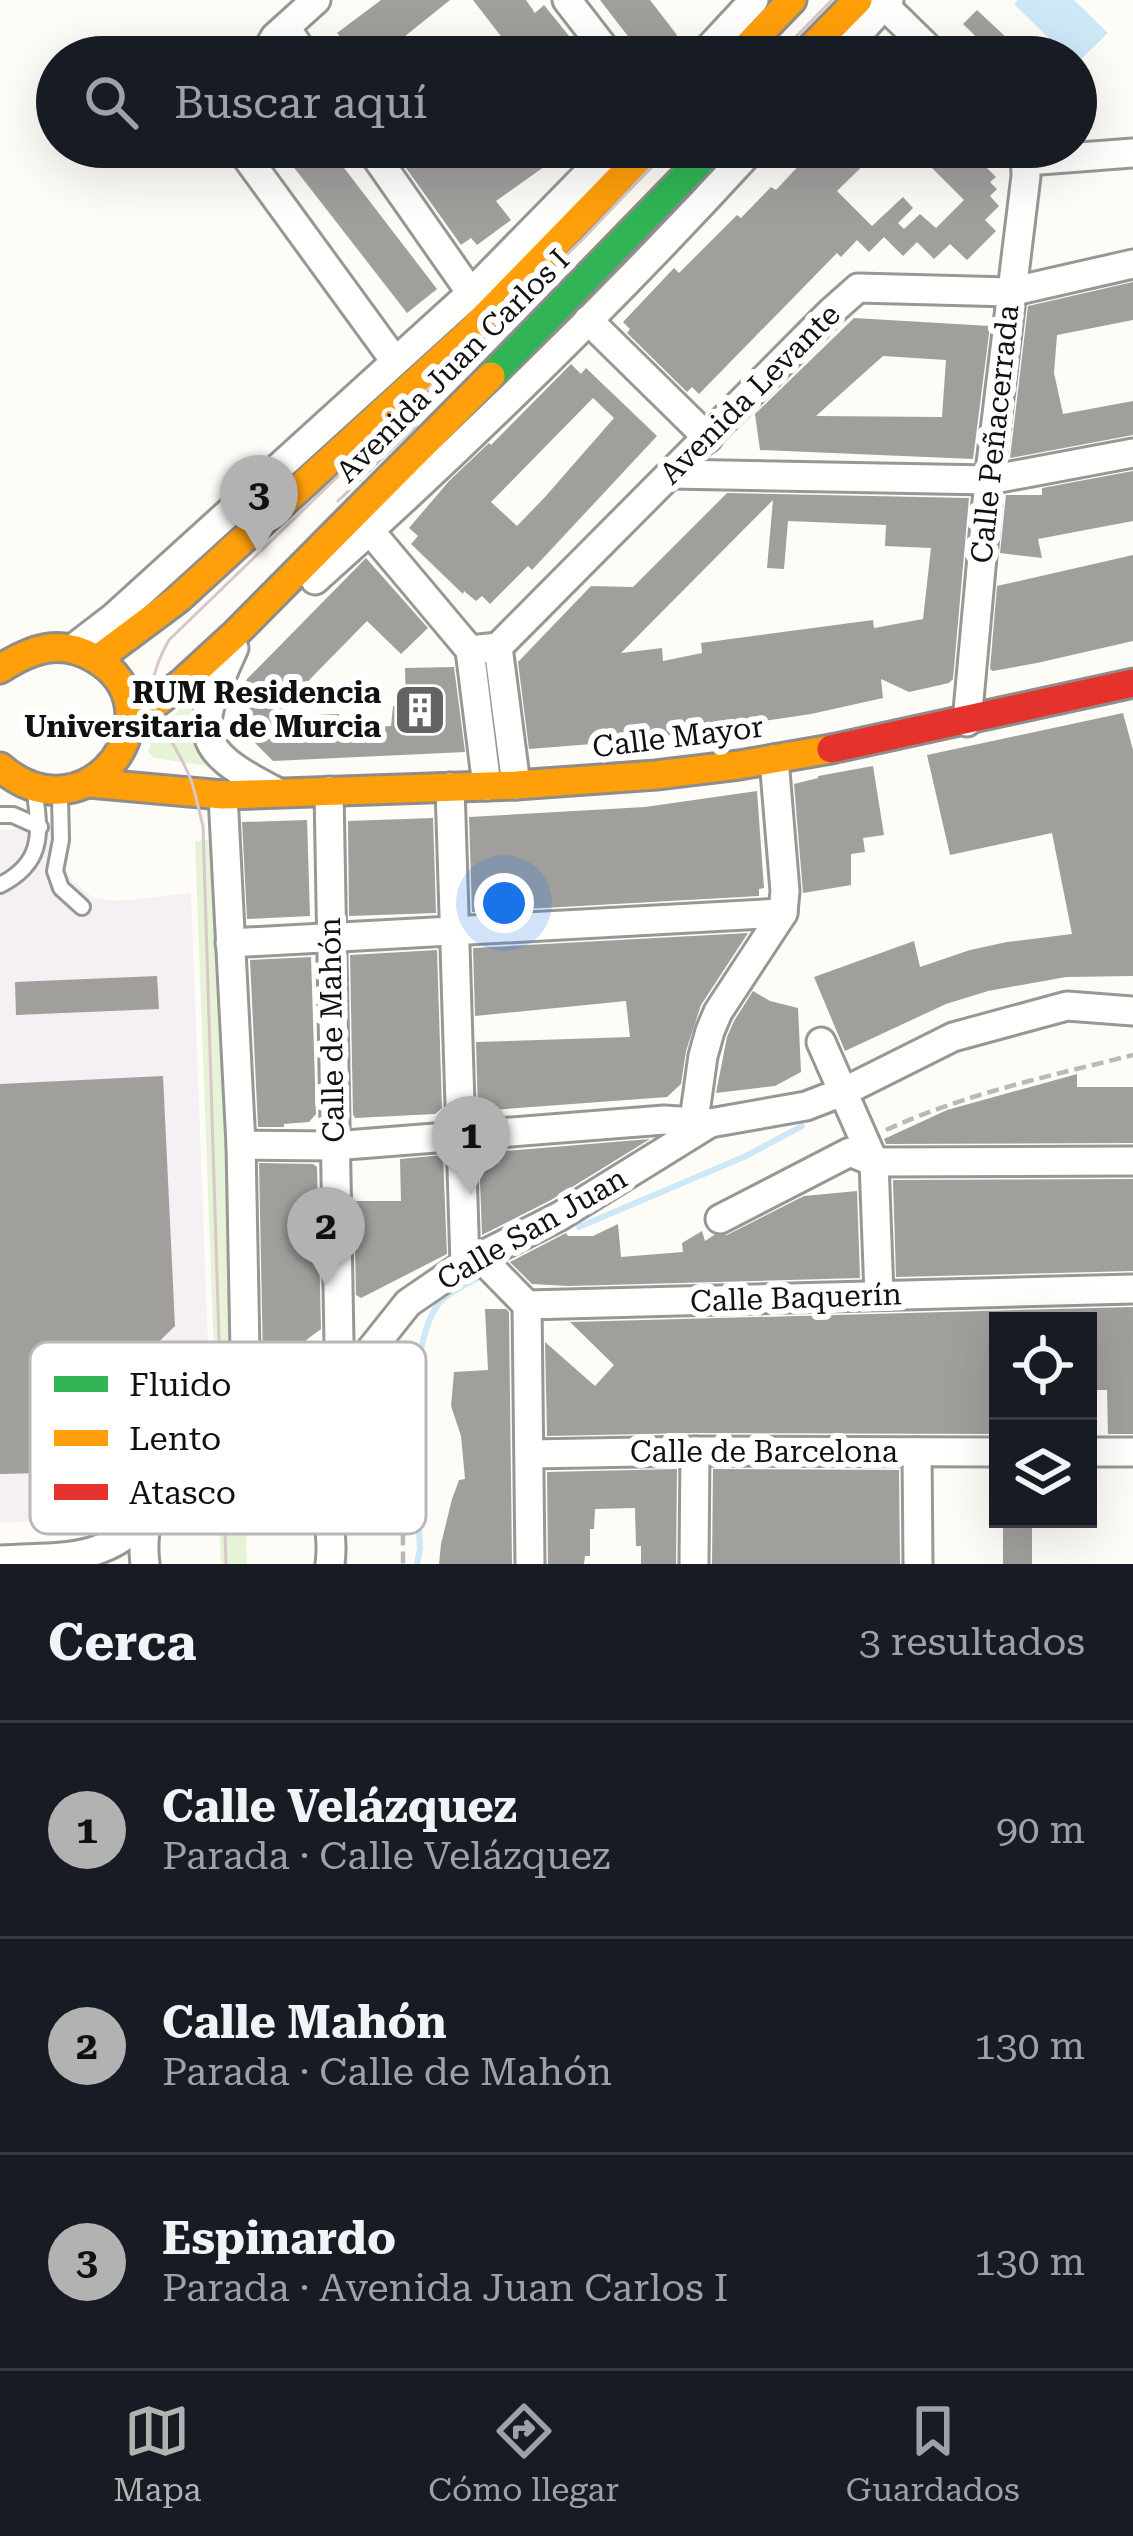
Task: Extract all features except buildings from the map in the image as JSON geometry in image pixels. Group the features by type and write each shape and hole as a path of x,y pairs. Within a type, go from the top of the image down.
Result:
{"main road":[{"path":"757,36 792,0"},
{"path":"831,36 877,2"},
{"name":"Avenida Juan Carlos I","path":"87,652 178,599 470,332 630,168"},
{"name":"Avenida Juan Carlos I","path":"129,724 169,696 246,621 694,168"},
{"path":"0,669 28,649 60,644 87,652 110,668 125,694 129,724 112,766 89,783"},
{"name":"Calle Mayor","path":"224,795 656,775 774,759 967,722 1133,683"},
{"path":"120,754 154,776 224,795"},
{"path":"0,767 30,789 89,783 224,795"}],"street":[{"path":"276,36 316,0"},
{"path":"567,0 595,36"},
{"path":"720,36 754,0"},
{"path":"852,36 877,2 914,36"},
{"path":"286,28 292,36"},
{"path":"1097,153 1133,152"},
{"path":"254,168 395,361"},
{"path":"384,168 471,293"},
{"path":"87,652 114,617 471,293 593,168"},
{"path":"224,670 588,320 735,168"},
{"name":"Calle Peñacerrada","path":"967,722 988,480 1024,168"},
{"name":"Avenida Levante","path":"484,649 671,474 858,288 1010,292 1133,264"},
{"path":"588,320 753,475"},
{"path":"671,474 988,480 1133,453"},
{"path":"370,531 484,649 516,785"},
{"path":"279,793 225,762 207,735 208,706 246,621 307,587"},
{"path":"484,649 487,786"},
{"path":"241,1144 334,1146 664,1120 702,1122 704,1056 718,1012 783,913 774,759"},
{"path":"451,787 460,1134 472,1260 527,1305 530,1564"},
{"name":"Calle de Mahón","path":"328,1342 334,1146 329,790"},
{"path":"224,795 245,1342"},
{"path":"230,944 783,913"},
{"name":"Calle San Juan","path":"377,1342 408,1303 472,1260 560,1216 702,1122 806,1106 953,1037 1067,1006 1133,1010"},
{"path":"821,1042 874,1162 879,1295"},
{"path":"720,1219 850,1152 874,1162 1133,1161"},
{"name":"Calle Baquerín","path":"527,1305 1133,1289"},
{"path":"694,1564 695,1451"},
{"name":"Calle de Barcelona","path":"530,1454 989,1452"},
{"path":"1097,1452 1133,1452"},
{"path":"917,1453 918,1564"},
{"name":"Calle San Juan","path":"85,1555 129,1534"},
{"path":"141,1534 145,1564"},
{"path":"330,1564 331,1534"},
{"path":"0,1560 85,1555 120,1564"}],"lane":[{"path":"0,885 22,874 36,850 40,827 30,789"},
{"path":"30,789 61,840 55,871 61,888 82,908"},
{"path":"0,815 13,815 40,827"}],"path":[{"path":"877,1128 884,1131 930,1112 1133,1055"},
{"path":"84,1534 85,1555"}],"shaded area":[{"path":"71,825 66,870 92,897 118,901 191,893 208,1342 30,1342 30,1521 0,1523 0,830"}],"green space":[{"path":"197,691 196,732 216,767 154,758 148,752 152,739"},
{"path":"221,839 238,1342 214,1342 195,841"},
{"path":"220,1534 246,1534 247,1564 221,1564"}],"water":[{"path":"1018,0 1074,0 1108,33 1097,44 1097,36 1047,36 1014,4"}],"waterway":[{"path":"579,1227 746,1156 802,1126"},
{"path":"423,1342 430,1318 443,1299 476,1279"},
{"path":"417,1564 419,1534"}],"tram line":[{"path":"797,36 832,0"},
{"path":"219,1342 203,826 191,780 152,699 158,664 169,640 583,239 650,168"},
{"path":"338,501 416,426"},
{"path":"225,1534 226,1564"}],"traffic: fast":[{"path":"491,376 694,168"}],"traffic: slow":[{"path":"757,36 792,0"},
{"path":"823,36 858,0"},
{"path":"99,658 178,599 470,332 630,168"},
{"path":"129,724 233,636 491,376"},
{"path":"0,669 46,648 69,648 94,658 119,680 129,707 127,735 114,761 92,780 65,790 33,787 0,767"},
{"path":"89,783 223,795 516,785 656,775 831,749"}],"traffic: jam":[{"path":"831,749 1133,683"}],"place":[{"name":"Espinardo","path":"259,554"},
{"name":"RUM Residencia Universitaria de Murcia","path":"420,710"},
{"name":"Calle Velázquez","path":"471,1195"},
{"name":"Calle Mahón","path":"326,1286"}]}
